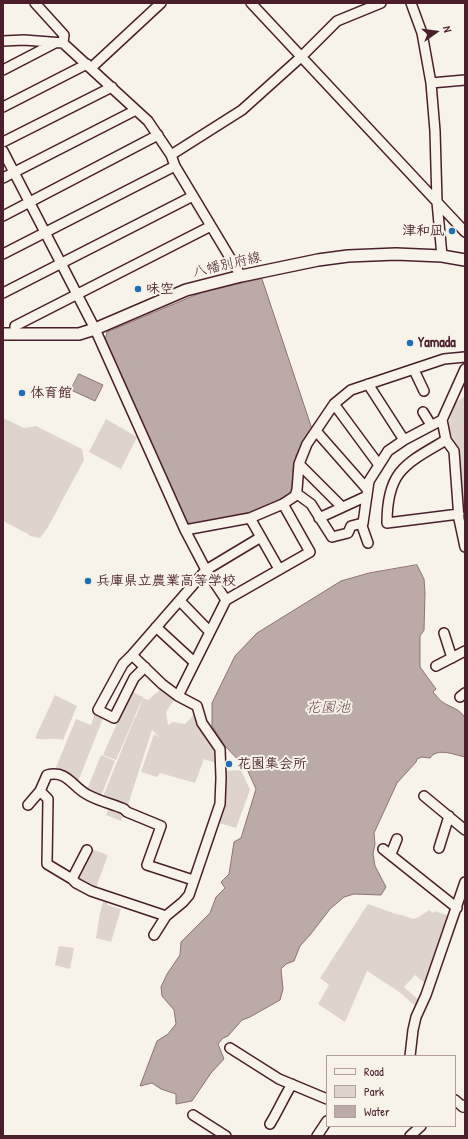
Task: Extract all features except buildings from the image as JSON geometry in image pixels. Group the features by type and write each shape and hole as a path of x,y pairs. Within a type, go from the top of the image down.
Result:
{"main road":[{"name":"八幡別府線","path":"3,334 79,334 95,329 186,290 241,276 318,260 348,256 396,254 442,256 465,260"}],"street":[{"path":"3,70 60,43 64,35 35,3"},
{"path":"3,107 89,66 162,3"},
{"path":"251,3 465,232"},
{"path":"171,155 242,110 301,57 337,21 381,3"},
{"path":"411,3 422,33 431,83 435,131 437,202 442,256"},
{"path":"3,42 24,40 60,43 89,66 148,121 171,155 175,166 241,276"},
{"path":"431,83 465,80"},
{"path":"3,142 112,87"},
{"path":"3,178 136,110"},
{"path":"3,216 158,135"},
{"path":"3,151 95,329 185,530 206,570 226,600"},
{"path":"3,254 175,166"},
{"path":"3,293 193,196"},
{"path":"15,334 15,326 211,226"},
{"path":"185,530 250,518 283,504 295,496 299,464 307,444 334,404 351,390 444,359 465,357"},
{"path":"465,369 442,420 446,440 454,451 459,514 465,547"},
{"path":"414,370 424,391"},
{"path":"368,384 404,440"},
{"path":"334,404 379,465"},
{"path":"423,412 431,425"},
{"path":"368,544 362,526 369,481 388,451 404,440 442,420"},
{"path":"316,431 367,493"},
{"path":"446,440 414,458 401,470 392,484 389,495 387,523 459,514"},
{"path":"299,464 342,507"},
{"path":"296,493 311,504 332,537 348,533 350,526 363,523"},
{"path":"319,518 367,493"},
{"path":"178,696 226,600 310,552 283,504"},
{"path":"250,518 279,569"},
{"path":"145,667 134,678 114,718 98,710 123,664 206,570 261,538"},
{"path":"180,601 210,632"},
{"path":"156,627 194,662"},
{"path":"444,633 452,658"},
{"path":"436,666 465,651"},
{"path":"132,655 162,684 178,696 197,706 202,723 220,749 221,756 220,804 189,895 166,916 154,935"},
{"path":"28,805 40,792 47,775 54,774 65,777 87,795 124,809 127,812 161,826 147,865 193,880"},
{"path":"40,792 48,799 47,864 76,883 92,891 166,916"},
{"path":"424,796 465,830"},
{"path":"438,848 449,816"},
{"path":"396,839 387,852 457,908"},
{"path":"72,879 87,850"},
{"path":"410,1055 416,1017 426,995 463,893 465,882"},
{"path":"230,1048 279,1079 326,1099"},
{"path":"270,1124 292,1084"},
{"path":"456,1101 463,1107 465,1105"},
{"path":"193,1115 226,1136"},
{"path":"317,1136 326,1122"},
{"path":"410,1136 420,1127"}],"green space":[{"path":"464,397 465,519 458,451 449,434 448,425 456,402"},
{"path":"3,418 24,428 36,426 82,449 84,460 48,527 40,538 30,536 3,521"},
{"path":"106,419 137,437 121,469 89,452"},
{"path":"162,688 176,697 166,712 168,725 173,722 185,724 197,711 216,747 219,764 204,759 195,783 160,773 157,777 141,772 154,734 160,738 152,730 127,808 102,799 135,717 147,723 136,717 143,698 148,700"},
{"path":"131,691 143,697 116,760 103,755 124,710 123,709"},
{"path":"55,695 77,706 63,740 35,738"},
{"path":"95,713 104,716 77,784 54,772 76,719 91,725"},
{"path":"101,755 115,761 101,796 86,792"},
{"path":"241,770 250,790 236,828 216,822 223,771"},
{"path":"110,806 124,812 121,821 106,815"},
{"path":"91,849 108,855 95,890 75,880"},
{"path":"104,899 108,900 107,905 121,909 111,942 96,938"},
{"path":"368,904 413,919 429,910 434,913 435,911 452,917 427,985 415,975 404,987 421,1002 418,1008 398,991 367,971 345,1022 318,1004 329,985 320,978"},
{"path":"59,946 74,948 70,969 55,965"}],"water":[{"path":"262,279 312,429 296,455 292,492 261,510 193,524 186,522 105,341 107,332 205,291"},
{"path":"79,374 103,385 95,401 71,390"},
{"name":"花園池","path":"417,565 424,579 425,593 424,630 420,636 420,667 436,689 433,692 438,698 458,711 465,718 465,757 442,752 433,755 430,758 422,757 417,759 397,783 374,833 375,844 373,854 375,866 386,887 381,895 354,894 344,897 330,909 300,946 294,961 286,964 281,969 283,989 280,1000 242,1020 228,1036 223,1038 218,1044 224,1059 211,1073 192,1101 176,1104 176,1094 161,1089 152,1083 140,1086 157,1041 168,1034 176,1024 174,1010 162,996 161,987 167,974 180,955 181,942 210,913 216,897 225,888 221,882 229,874 234,842 241,838 256,789 247,769 224,745 212,726 212,703 235,656 257,633 341,581 369,573"}],"waterway":[{"path":"455,354 465,352"},
{"path":"336,397 347,388"},
{"path":"312,428 320,417"}],"place":[{"name":"津和凪","path":"452,231"},
{"name":"味空","path":"138,289"},
{"name":"Yamada","path":"410,343"},
{"name":"体育館","path":"22,393"},
{"name":"兵庫県立農業高等学校","path":"88,581"},
{"name":"花園集会所","path":"229,764"}]}
